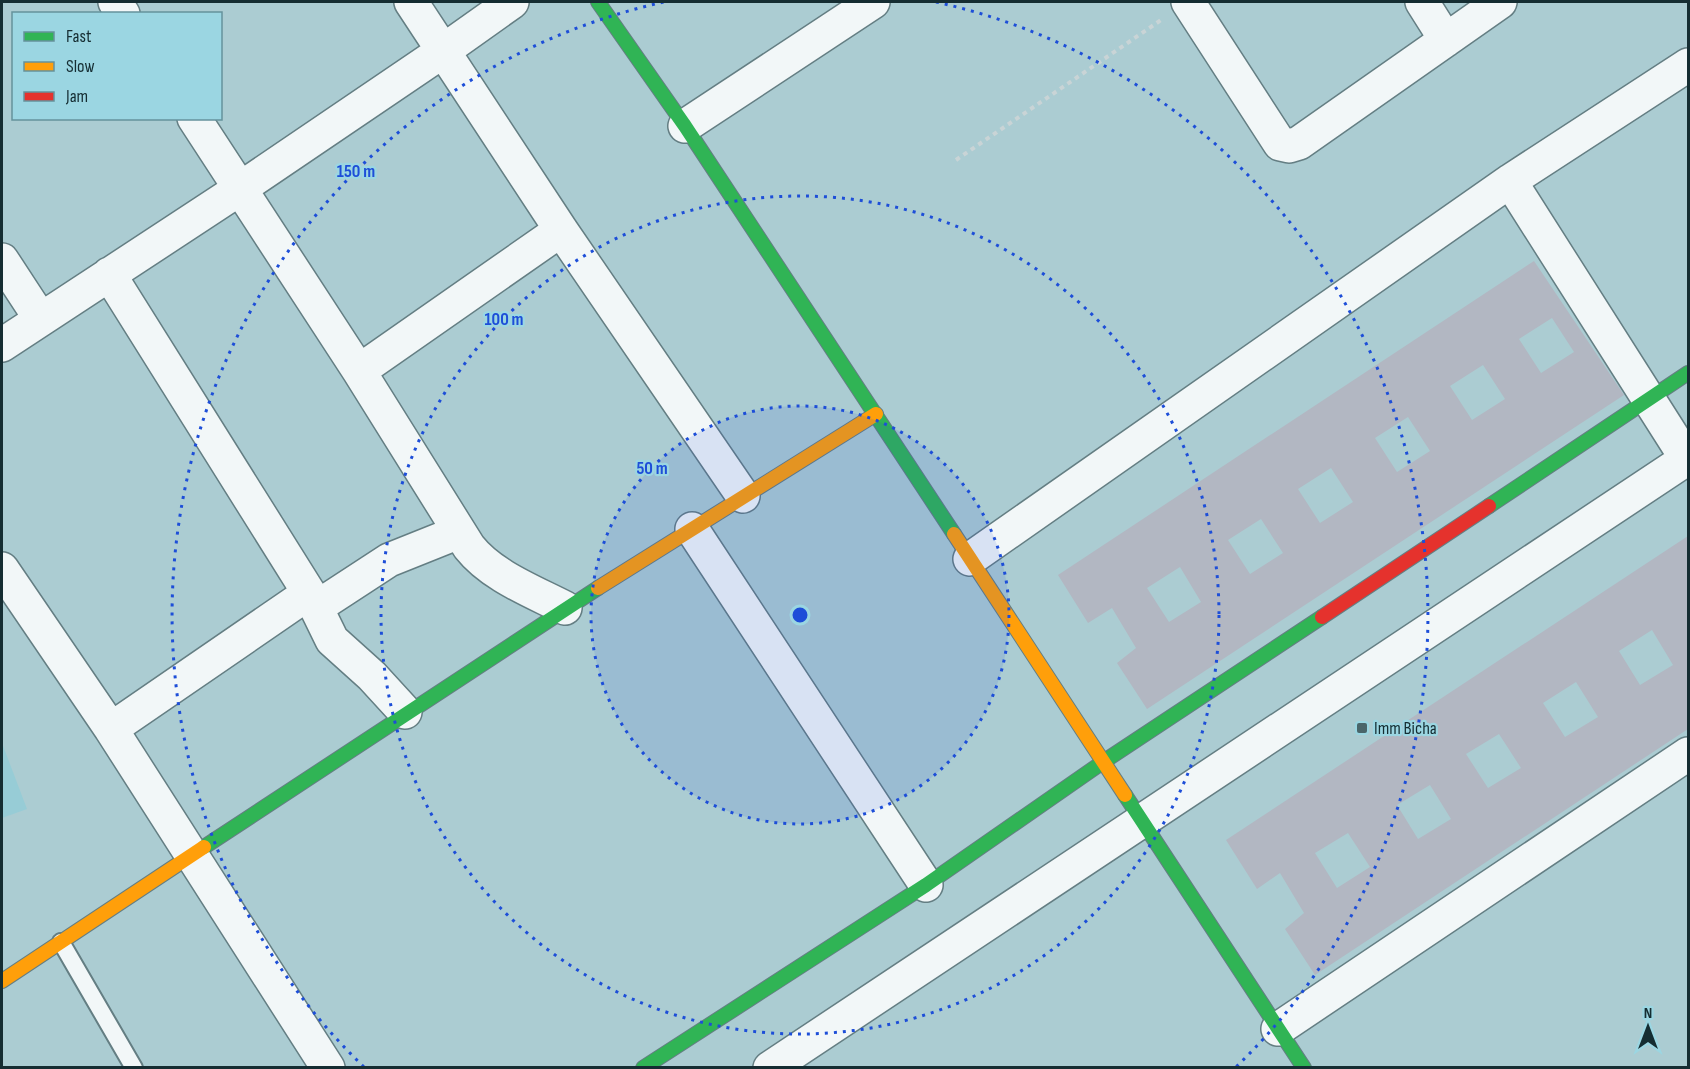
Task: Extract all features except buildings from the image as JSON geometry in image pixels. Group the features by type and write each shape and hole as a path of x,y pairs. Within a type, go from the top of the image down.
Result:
{"street":[{"path":"411,2 561,230 743,496"},
{"path":"2,345 241,188 512,2"},
{"path":"598,2 685,126 876,414 1304,1068"},
{"path":"685,126 873,2"},
{"path":"1188,2 1280,144 1289,146 1299,143 1500,2"},
{"path":"1422,2 1446,40"},
{"path":"970,560 1510,182 1689,65"},
{"path":"195,120 359,371 477,558 501,575 565,608"},
{"path":"770,1068 1688,459 1510,182"},
{"path":"359,371 561,230"},
{"path":"2,260 40,318"},
{"path":"109,274 313,600 332,640 379,683 405,712"},
{"path":"643,1068 926,885 1103,762 1689,373"},
{"path":"2,981 565,608 876,414"},
{"path":"692,529 926,885"},
{"path":"111,729 313,600 402,554 459,532"},
{"path":"2,569 111,729 328,1068"},
{"path":"1278,1029 1689,754"}],"lane":[{"path":"61,942 134,1068"}],"path":[{"path":"956,160 1188,2"}],"shaded area":[{"path":"2,743 27,809 2,818"}],"traffic: fast":[{"path":"598,2 685,126 954,534"},
{"path":"1489,506 1688,373"},
{"path":"204,847 598,588"},
{"path":"643,1068 926,885 1103,762 1322,617"},
{"path":"1125,795 1304,1068"}],"traffic: slow":[{"path":"598,588 876,414"},
{"path":"954,534 1125,795"},
{"path":"2,981 204,847"}],"traffic: jam":[{"path":"1322,617 1489,506"}],"place":[{"name":"Imm Bicha","path":"1362,728"}]}
